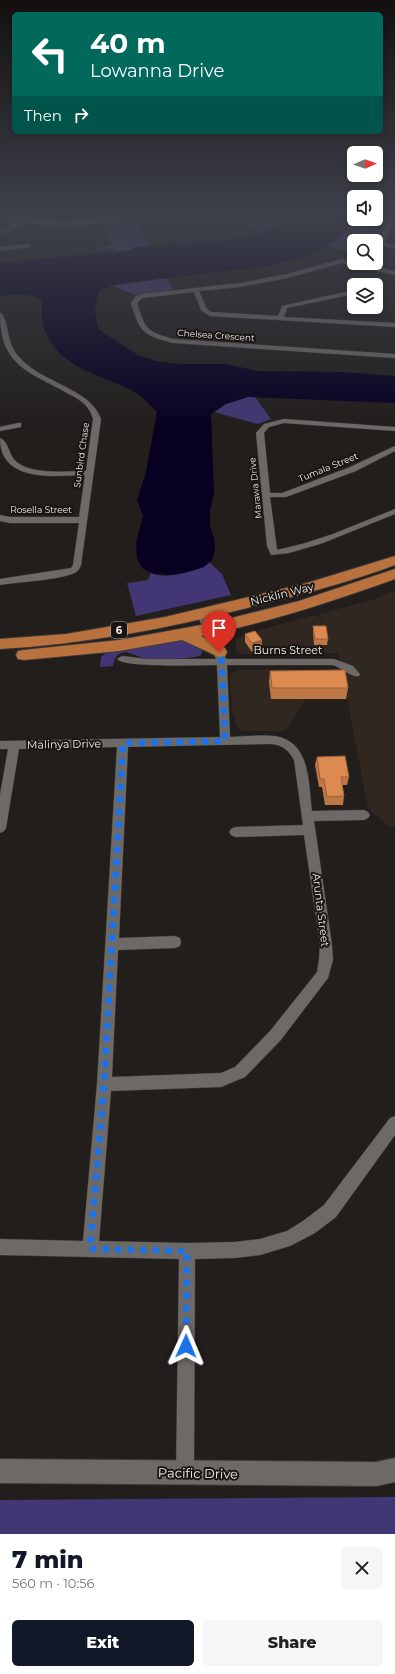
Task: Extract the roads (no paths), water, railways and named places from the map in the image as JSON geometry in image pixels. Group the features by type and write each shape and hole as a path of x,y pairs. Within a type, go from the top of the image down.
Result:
{"highway":[{"name":"Nicklin Way","path":"0,644 72,638 202,614 331,582 395,560"},
{"name":"Nicklin Way","path":"0,656 73,651 184,634 311,604 395,574"},
{"path":"184,634 220,657"}],"street":[{"name":"Chelsea Crescent","path":"232,285 142,296 136,298 134,303 141,325 146,330 161,338 185,343 395,356"},
{"path":"196,290 204,310 210,314 395,325"},
{"path":"280,318 284,307 329,298 347,292"},
{"name":"Sunbird Chase","path":"0,315 3,344 34,374 90,403 94,409 97,419 88,474 77,565 74,570 65,573 0,582"},
{"name":"Marawa Drive","path":"395,429 284,421 267,424 262,428 260,433 271,546 274,553 348,531 395,511"},
{"path":"0,429 18,424"},
{"path":"0,440 13,463 23,470 88,474"},
{"name":"Tumala Street","path":"266,495 284,495 353,469 395,448"},
{"name":"Rosella Street","path":"0,518 10,520 82,520"},
{"path":"202,614 220,657 225,741"},
{"name":"Burns Street","path":"122,659 147,662 220,657 334,662 350,668 355,674"},
{"name":"Malinya Drive","path":"0,744 225,741"},
{"name":"Arunta Street","path":"104,1084 221,1080 240,1072 274,1036 323,974 326,960 326,946 308,816 299,760 296,752 282,741 225,741"},
{"path":"90,1249 104,1084 123,743"},
{"path":"0,828 14,745"},
{"path":"308,816 364,815"},
{"path":"235,832 310,830"},
{"path":"112,944 175,942"},
{"path":"0,1247 187,1251 235,1250 260,1247 290,1238 309,1227 330,1211 395,1123"},
{"path":"185,1473 187,1251"},
{"name":"Pacific Drive","path":"0,1471 376,1474 395,1470"}]}
